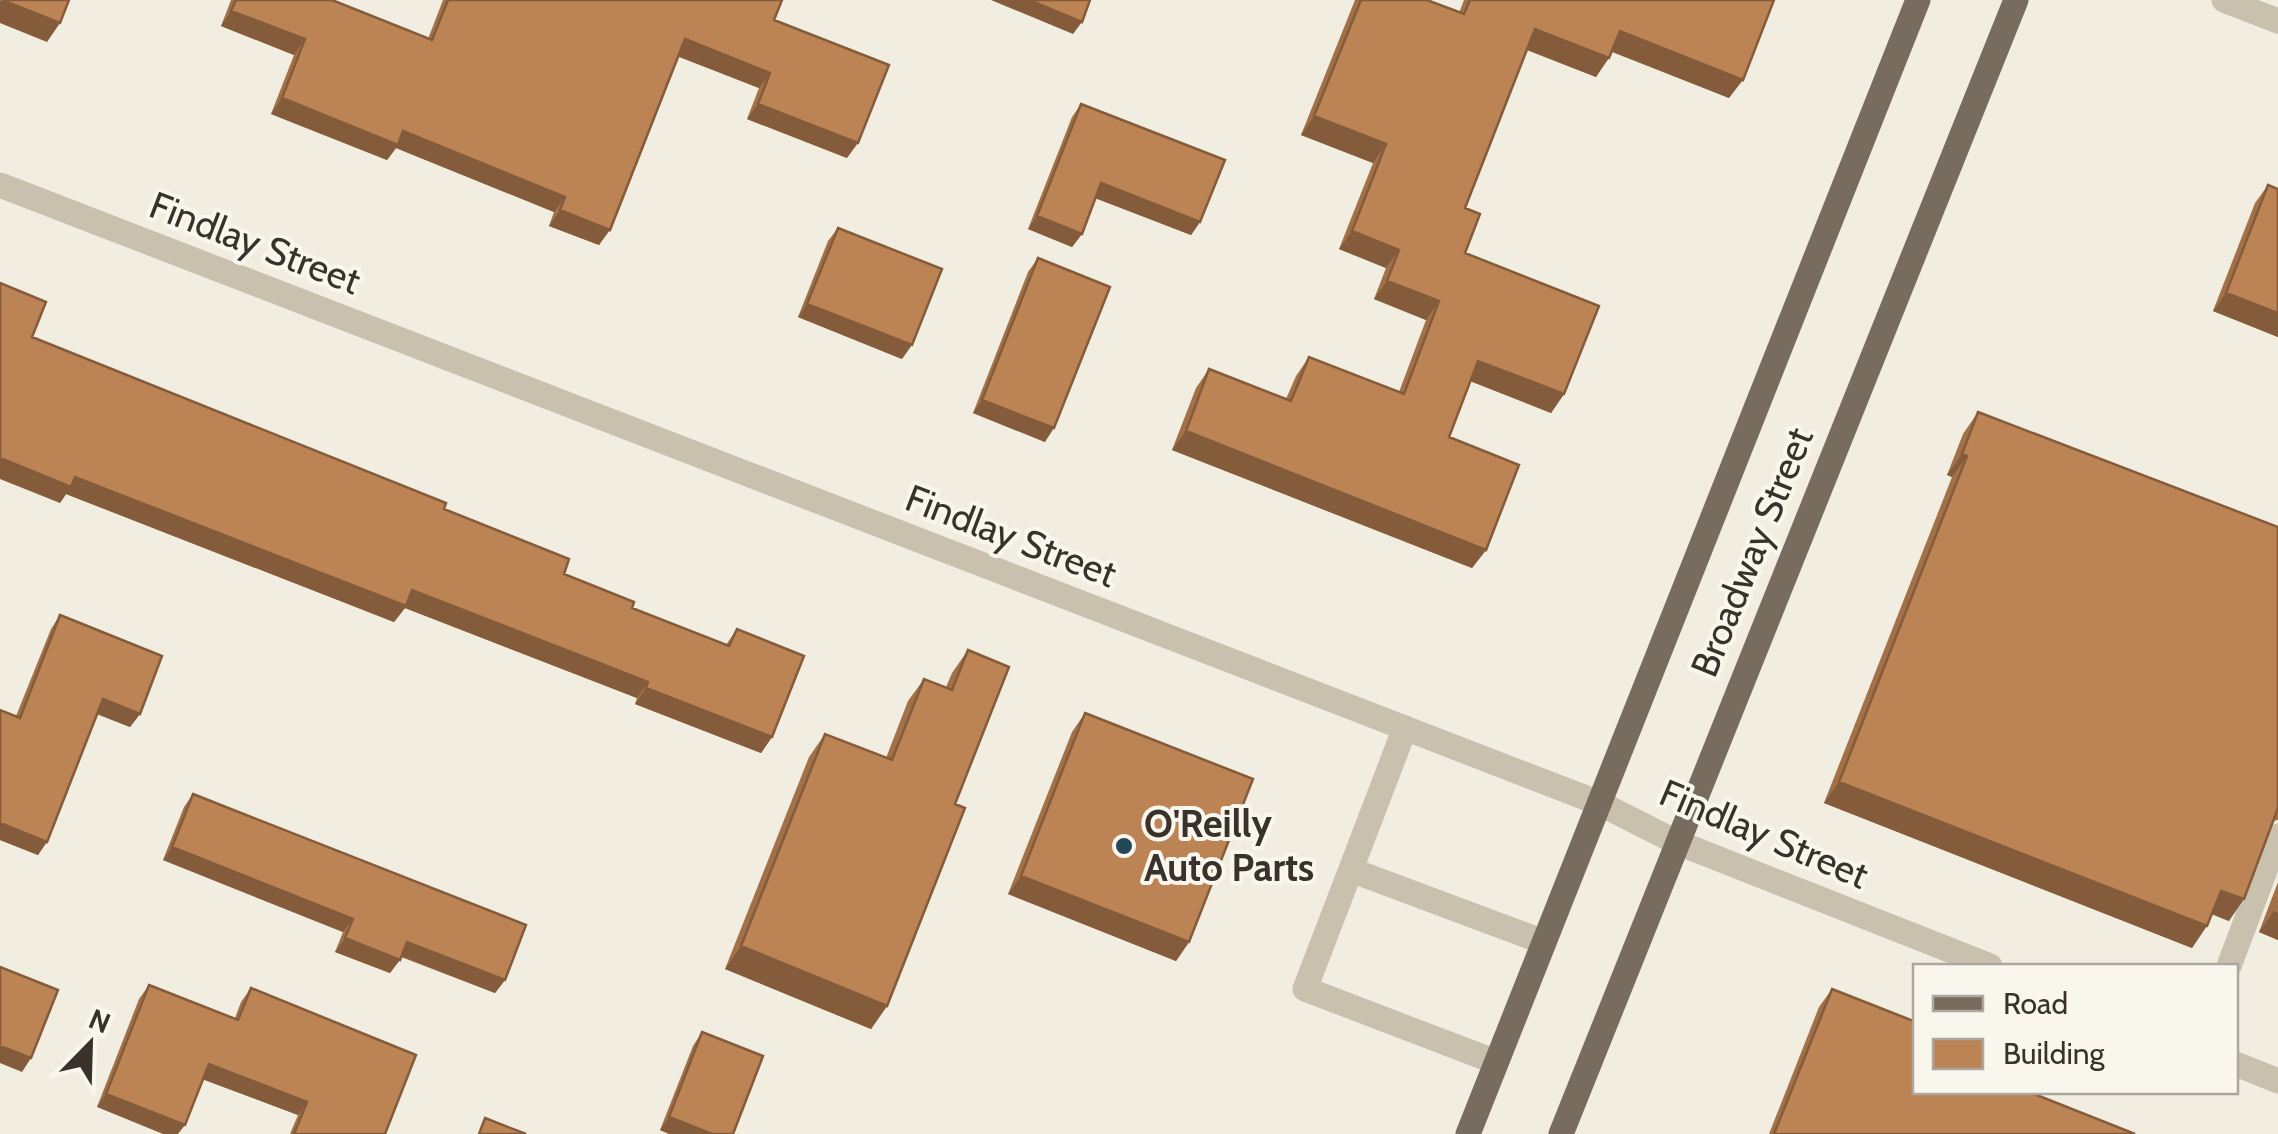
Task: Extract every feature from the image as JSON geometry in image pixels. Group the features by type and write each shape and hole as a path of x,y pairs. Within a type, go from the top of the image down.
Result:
{"main road":[{"name":"Broadway Street","path":"1468,1134 1918,0"},
{"name":"Broadway Street","path":"1561,1134 2016,0"}],"street":[{"path":"2224,0 2278,21"},
{"name":"Findlay Street","path":"0,185 1600,803 1676,842 1985,964"},
{"path":"1404,728 1305,989 1496,1062"},
{"path":"2230,964 2278,836"},
{"path":"1350,870 1544,942"},
{"path":"2238,1065 2278,1081"}],"building":[{"path":"2,0 69,0 60,23"},
{"path":"236,0 332,0 432,40 448,0 782,0 774,20 889,65 858,143 758,104 770,73 685,39 610,230 560,210 565,197 403,131 398,145 282,98 305,39 231,11"},
{"path":"1029,0 1090,0 1082,22"},
{"path":"1361,0 1427,0 1464,14 1470,0 1774,0 1743,80 1620,31 1609,58 1535,29 1465,208 1480,214 1465,253 1599,306 1564,394 1478,361 1449,437 1519,465 1486,550 1186,431 1209,369 1291,401 1309,357 1404,394 1439,301 1387,281 1399,250 1352,231 1386,144 1314,116"},
{"path":"1081,104 1225,160 1200,222 1101,183 1082,234 1037,216"},
{"path":"2268,185 2278,189 2278,313 2226,293"},
{"path":"838,228 942,269 912,345 807,304"},
{"path":"1038,258 1110,287 1054,428 982,400"},
{"path":"0,283 46,302 32,337 446,503 444,509 569,559 564,574 634,602 632,608 729,646 737,629 804,656 772,737 646,688 648,682 412,590 406,606 75,477 71,487 0,458"},
{"path":"1978,412 2278,527 2278,808 2244,899 2221,891 2207,926 1839,782 1967,456 1962,454"},
{"path":"60,615 162,656 140,714 103,699 47,842 0,823 0,710 20,718"},
{"path":"968,650 1009,667 955,804 965,808 887,1006 741,946 825,734 892,760 924,679 952,690"},
{"name":"O'Reilly Auto Parts","path":"1085,713 1253,779 1189,942 1021,876"},
{"path":"193,794 526,925 505,980 407,942 400,960 345,938 353,919 172,847"},
{"path":"0,967 58,990 31,1058 0,1046"},
{"path":"149,985 238,1020 251,988 416,1055 385,1134 294,1134 307,1102 209,1064 185,1125 106,1094"},
{"path":"1832,989 1913,1021 1913,1094 2034,1094 2135,1134 1774,1134"},
{"path":"702,1032 763,1056 733,1134 712,1134 669,1117"},
{"path":"485,1118 526,1134 479,1134"}],"place":[{"name":"O'Reilly Auto Parts","path":"1124,846"}]}
